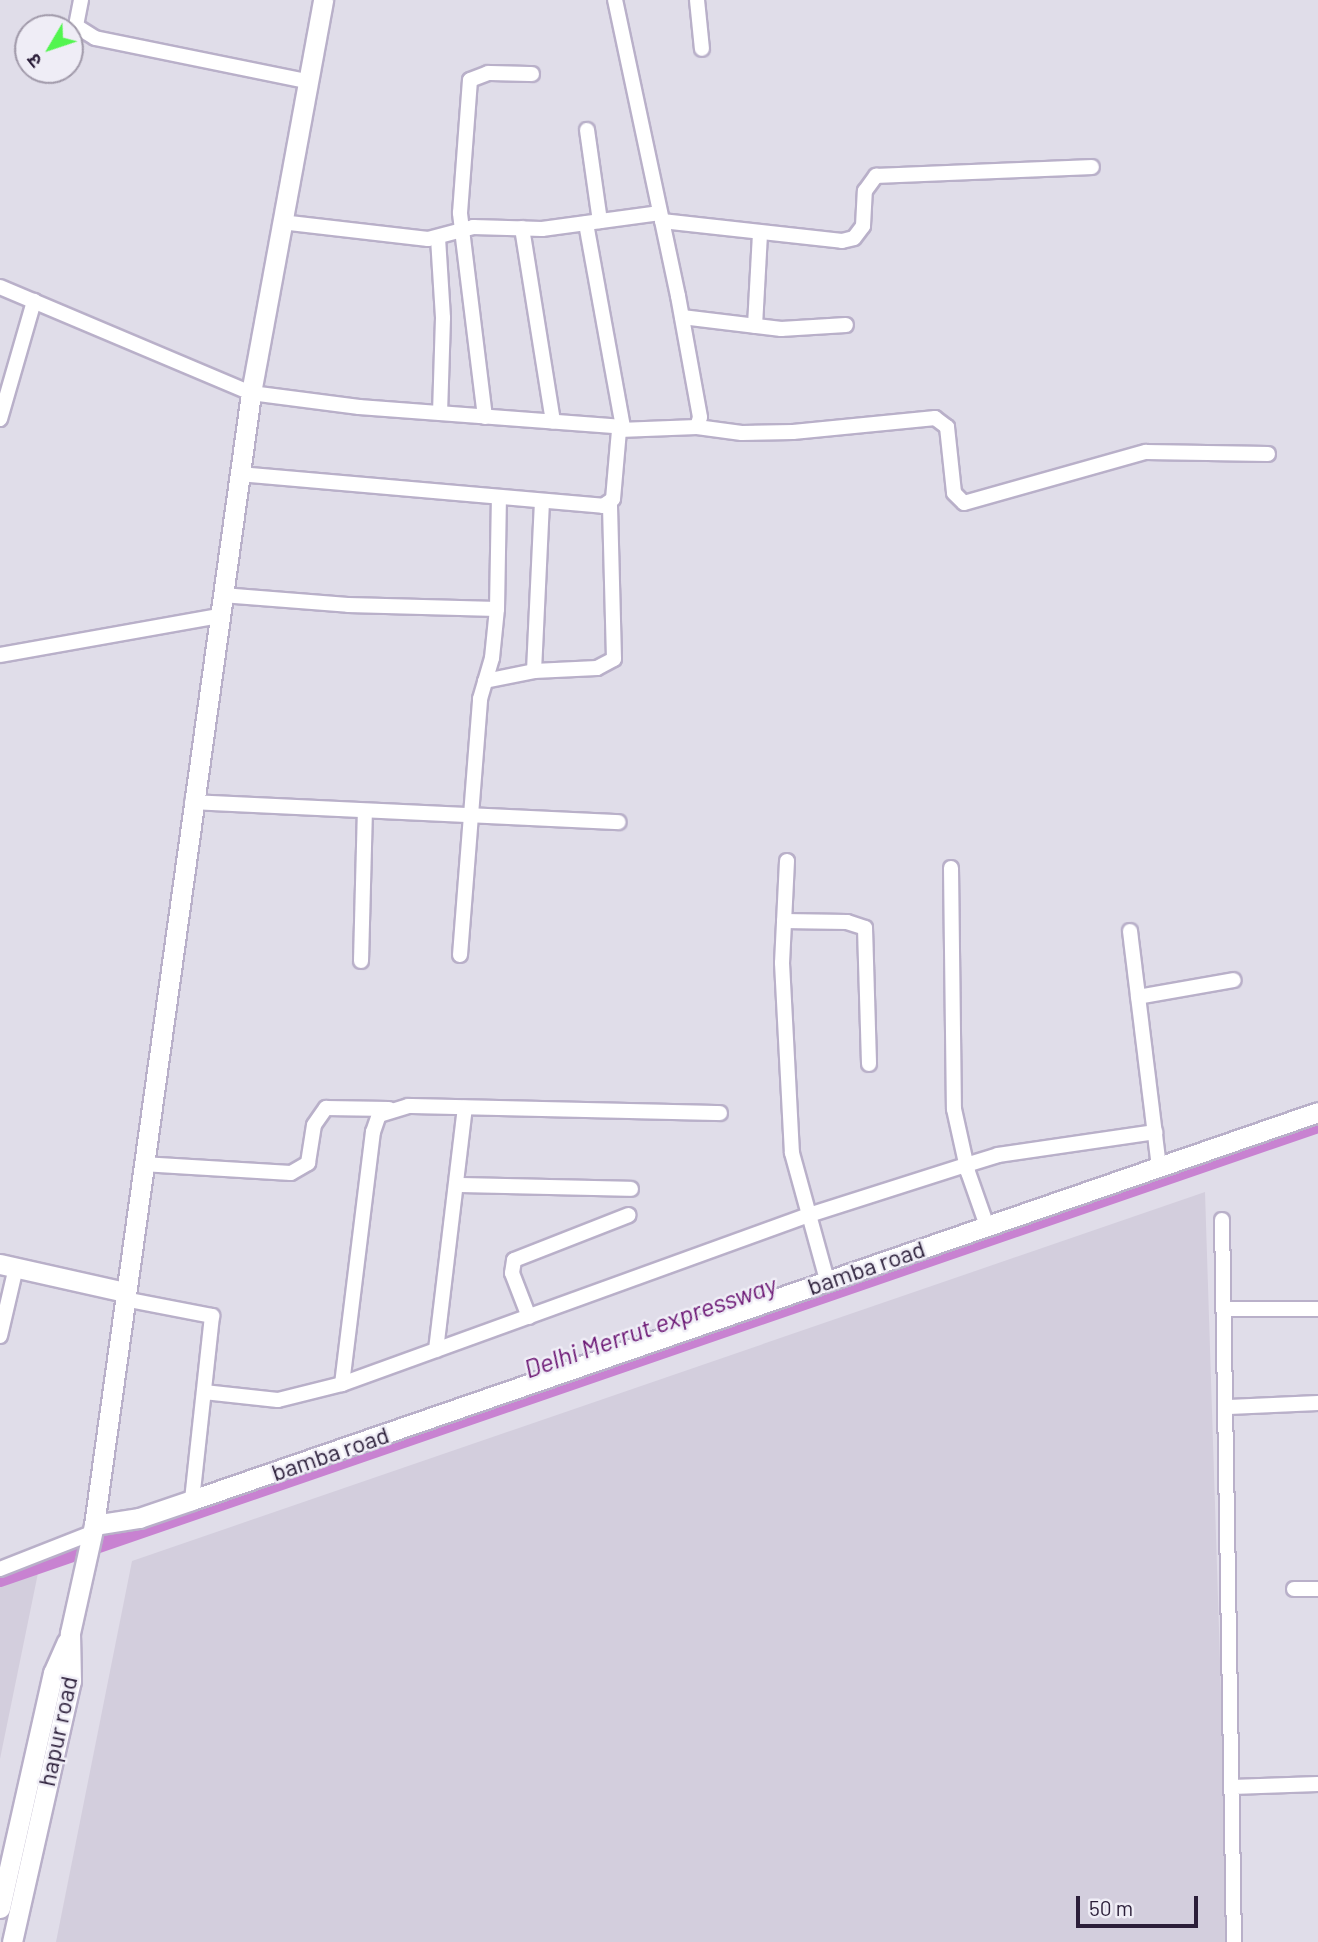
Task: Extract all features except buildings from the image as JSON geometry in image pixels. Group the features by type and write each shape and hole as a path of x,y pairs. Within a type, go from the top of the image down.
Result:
{"main road":[{"path":"70,1633 92,1532 191,802 251,393 323,0"},
{"name":"bamba road","path":"92,1532 192,1500 1318,1112"},
{"path":"8,1265 124,1295"},
{"name":"hapur road","path":"0,1908 53,1673 70,1633"},
{"name":"hapur road","path":"12,1942 71,1681 70,1633"}],"street":[{"path":"81,0 76,26 95,38 307,81"},
{"path":"615,0 700,416 697,428"},
{"path":"697,0 702,49"},
{"path":"485,417 460,188 470,80 488,73 532,74"},
{"path":"485,681 534,671 597,668 614,659 610,503 617,435 623,426 593,222 587,130"},
{"path":"281,222 438,238 464,230 661,217 822,241 854,238 863,226 869,182 887,174 1092,167"},
{"path":"522,228 553,422"},
{"path":"754,326 760,233"},
{"path":"438,238 443,318 440,413"},
{"path":"0,287 251,393 485,417 697,428 742,433 793,432 935,418 947,427 954,493 964,503 1146,452 1268,454"},
{"path":"0,419 3,400 34,301"},
{"path":"681,317 754,326 846,325"},
{"path":"239,474 499,499 610,503"},
{"path":"460,955 470,816 496,608 499,499"},
{"path":"534,671 542,501"},
{"path":"222,595 348,605 496,608"},
{"path":"0,655 218,616"},
{"path":"191,802 619,822"},
{"path":"361,961 365,812"},
{"path":"787,861 784,921 790,1128 809,1215 827,1280"},
{"path":"951,868 949,1035 954,1109 966,1165 987,1226"},
{"path":"784,921 848,922 864,928 869,1064"},
{"path":"1130,931 1159,1168"},
{"path":"1138,997 1234,980"},
{"path":"142,1164 291,1172 308,1163 314,1125 326,1108 720,1113"},
{"path":"436,1350 466,1108"},
{"path":"342,1384 375,1122 388,1109"},
{"path":"204,1392 261,1401 342,1384 809,1215 966,1165 999,1155 1155,1132"},
{"path":"457,1185 631,1189"},
{"path":"529,1317 512,1273 514,1260 629,1215"},
{"path":"1222,1220 1228,1407 1234,1942"},
{"path":"0,1336 8,1265"},
{"path":"124,1295 212,1317 192,1500"},
{"path":"1225,1309 1318,1308"},
{"path":"1228,1407 1318,1404"},
{"path":"0,1569 92,1532"},
{"path":"1294,1589 1318,1589"},
{"path":"1233,1787 1318,1784"}],"shaded area":[{"path":"1205,1192 1229,1942 56,1942 132,1561"},
{"path":"38,1573 0,1759 0,1587"}],"waterway":[{"name":"Delhi Merrut expressway","path":"0,1578 1318,1124"}]}
